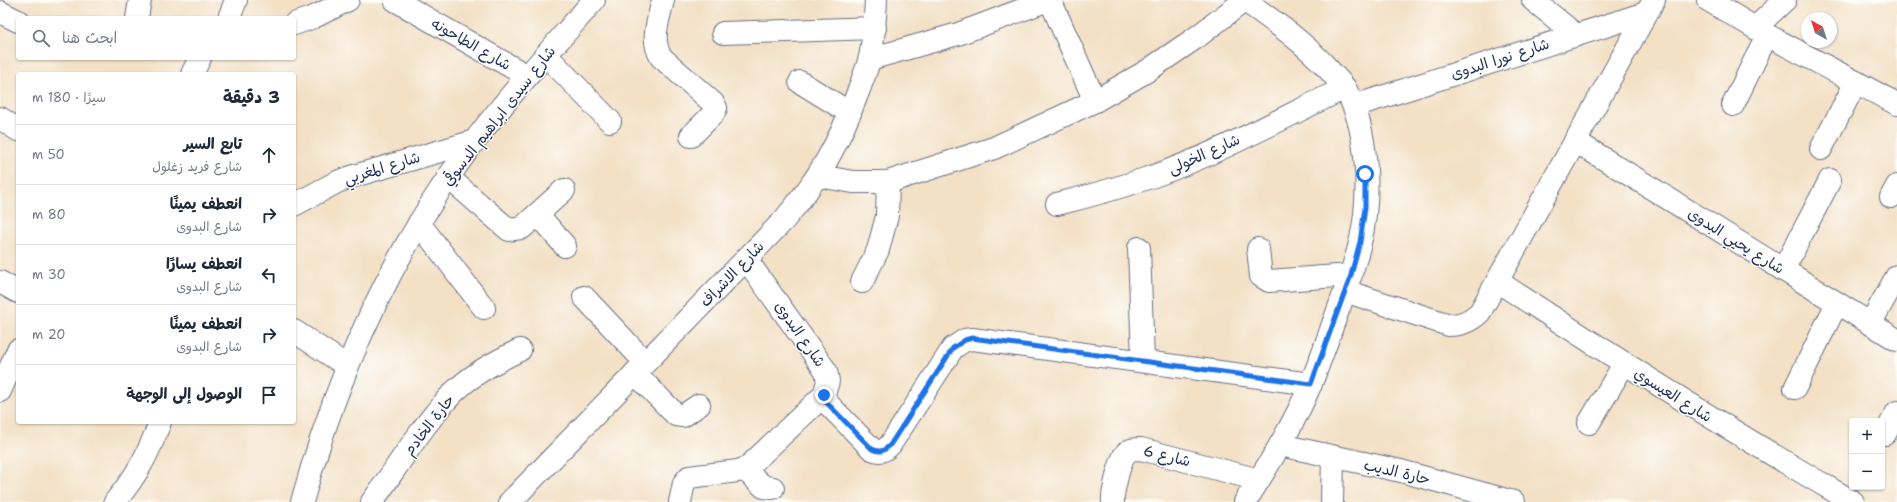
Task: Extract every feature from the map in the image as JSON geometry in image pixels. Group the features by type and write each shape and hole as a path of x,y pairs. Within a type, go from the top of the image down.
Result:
{"street":[{"path":"137,16 140,0"},
{"path":"230,16 236,0"},
{"path":"296,23 314,17 348,0"},
{"name":"شارع الطاحونه","path":"395,0 527,76"},
{"name":"شارع سيدى ابراهيم الدسوقي","path":"302,502 316,449 337,390 360,333 388,277 419,223 448,177 475,141 527,76 594,0"},
{"path":"663,0 654,41 656,49 661,56 713,103 716,108 713,114 691,136"},
{"name":"شارع الاشراف","path":"510,502 784,220 819,176 836,145 850,113 870,59 875,28 876,0"},
{"path":"870,59 958,34 1049,0 1095,101"},
{"path":"819,176 853,182 888,182 994,148 1095,101 1147,71 1197,37 1244,0 1286,29 1308,48 1349,97 1362,140 1365,174 1365,208 1360,242 1348,283 1311,384 1280,445 1245,502"},
{"path":"1533,0 1576,35"},
{"path":"1708,0 1761,31 1897,104"},
{"path":"1733,105 1761,31 1785,0"},
{"path":"1258,249 1261,276 1269,281 1348,283 1449,325 1457,325 1474,318 1480,312 1650,6"},
{"name":"شارع نورا البدوى","path":"1349,97 1576,35 1650,6"},
{"path":"0,12 16,20"},
{"path":"723,32 875,28"},
{"path":"546,55 610,122"},
{"path":"193,72 199,60"},
{"path":"800,82 850,113"},
{"path":"1821,149 1856,82"},
{"name":"شارع الخولى","path":"1057,204 1106,192 1155,176 1349,97"},
{"path":"0,118 16,129"},
{"name":"شارع المغربي","path":"296,204 321,190 348,178 475,141"},
{"name":"شارع يحيي البدوى","path":"1575,141 1897,340"},
{"path":"448,177 509,230 522,228 564,190"},
{"path":"1783,270 1830,180"},
{"path":"862,282 878,250 882,236 887,216 888,182"},
{"path":"538,215 565,246"},
{"path":"419,223 484,308"},
{"path":"1139,248 1143,362"},
{"name":"شارع البدوى","path":"746,259 826,371 828,381 824,395"},
{"path":"1870,324 1897,276"},
{"name":"شارع العيسوي","path":"1497,281 1624,364 1754,445 1853,502"},
{"path":"0,282 16,291"},
{"path":"584,297 676,415 683,416 699,405"},
{"path":"1795,388 1837,303"},
{"path":"296,332 347,366"},
{"path":"680,502 684,483 689,477 744,469 824,395 827,403 872,449 878,452 885,450 890,445 953,348 965,340 972,338 1311,384"},
{"name":"حارة الخادم","path":"372,502 438,410 456,391 475,374 496,360 520,350"},
{"path":"0,392 16,355"},
{"path":"1588,423 1624,364"},
{"path":"1885,434 1897,412"},
{"path":"115,502 140,469 150,450 159,424"},
{"name":"حارة الديب","path":"1280,445 1401,471 1514,502"},
{"name":"شارع 6","path":"1113,502 1113,494 1123,459 1127,452 1133,449 1141,449 1259,480"},
{"path":"1332,502 1333,457"},
{"path":"744,469 764,487 773,488"}],"route":[{"path":"824,395 827,403 872,449 878,452 885,450 890,445 953,348 965,340 972,338 1311,384 1351,275 1360,242 1365,208 1365,174"}]}
